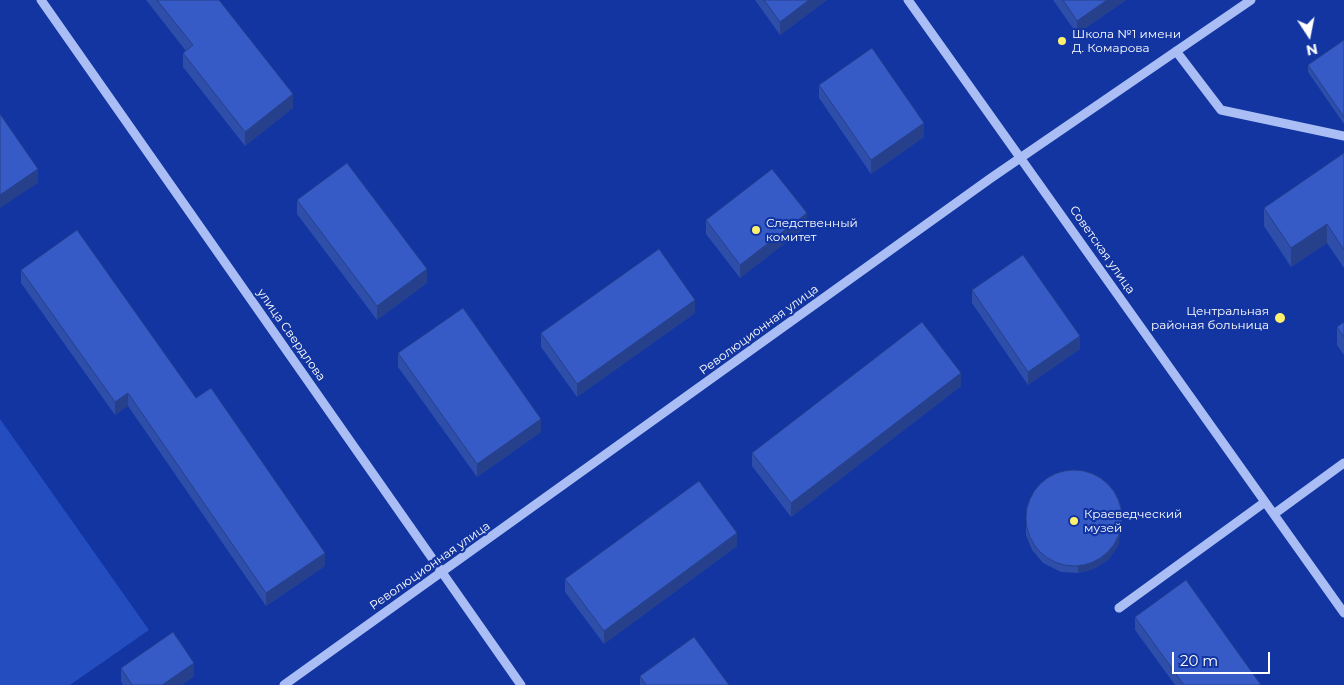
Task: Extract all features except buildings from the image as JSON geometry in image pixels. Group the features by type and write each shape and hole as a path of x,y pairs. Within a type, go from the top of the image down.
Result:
{"street":[{"name":"улица Свердлова","path":"41,0 521,685"},
{"name":"Советская улица","path":"908,0 1344,613"},
{"name":"Революционная улица","path":"284,685 1021,157 1251,0"},
{"path":"1176,51 1220,110 1344,136"},
{"path":"1274,514 1344,464"},
{"path":"1119,608 1265,502"}],"shaded area":[{"path":"0,419 149,630 70,685 0,685"}],"place":[{"name":"Школа №1 имени Д. Комарова","path":"1062,41"},
{"name":"Следственный комитет","path":"756,230"},
{"name":"Центральная районая больница","path":"1280,318"},
{"name":"Краеведческий музей","path":"1074,521"}]}
